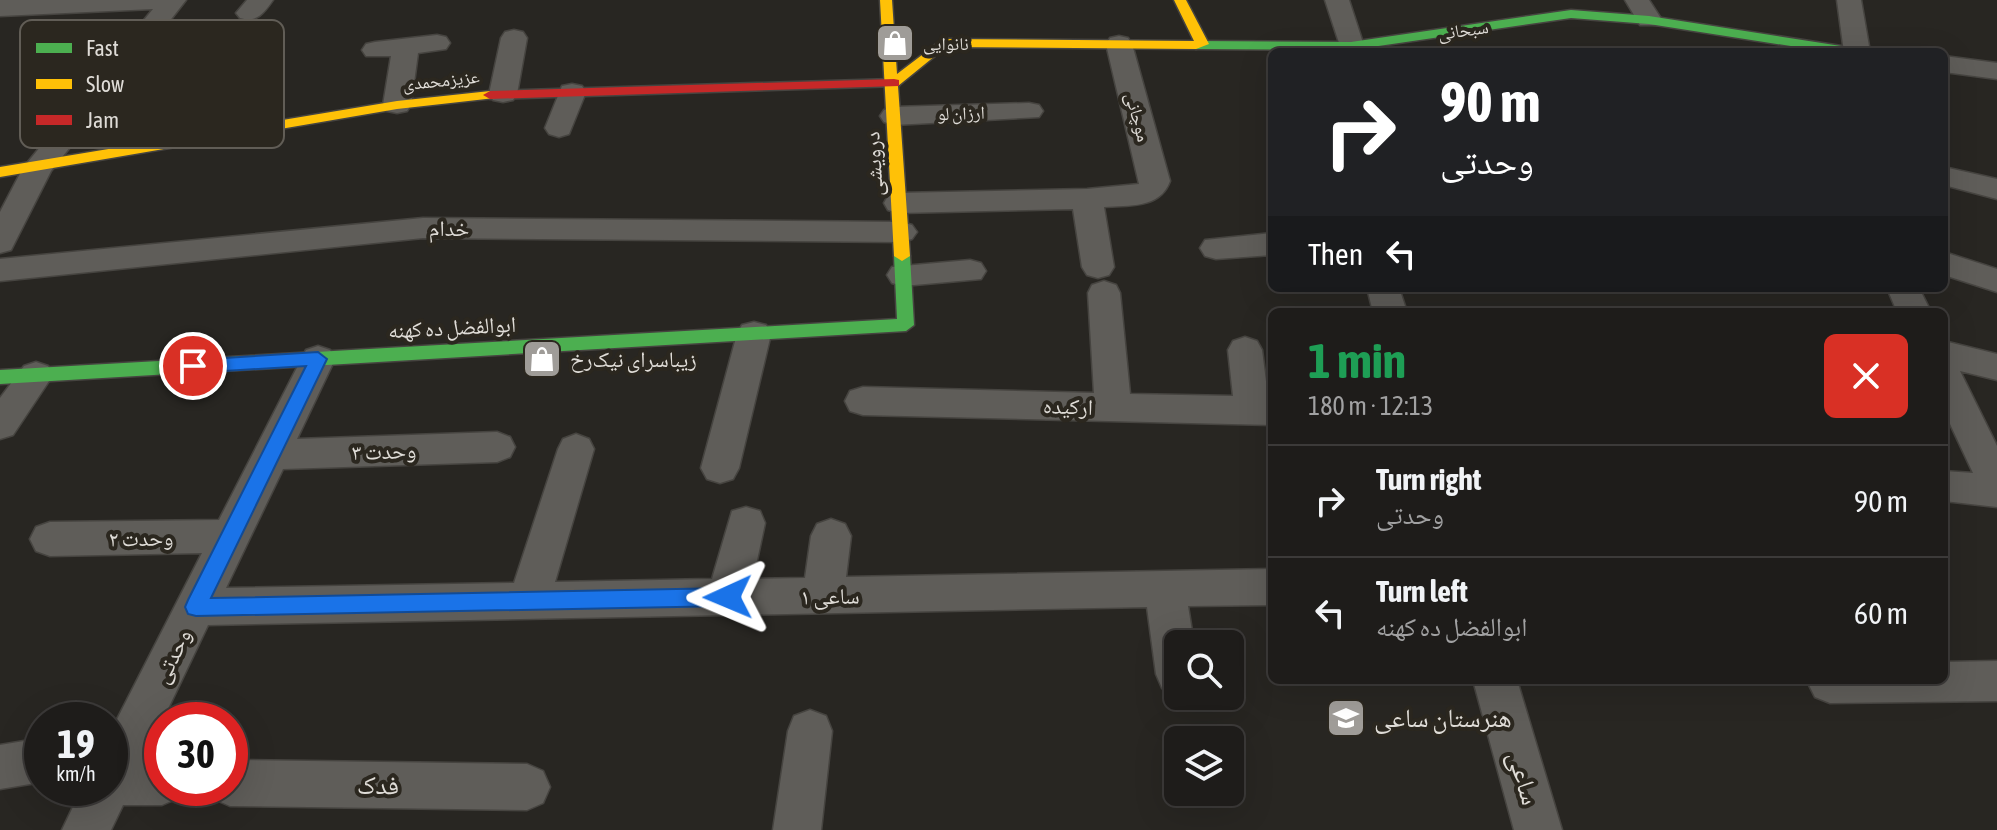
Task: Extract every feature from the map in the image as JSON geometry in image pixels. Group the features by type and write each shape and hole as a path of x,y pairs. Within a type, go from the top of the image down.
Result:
{"street":[{"name":"درویشی","path":"886,0 906,325"},
{"path":"1180,0 1202,44"},
{"path":"1337,0 1351,46"},
{"path":"1849,0 1855,48"},
{"path":"0,8 173,1"},
{"path":"158,20 173,1"},
{"name":"سبحانی","path":"1332,48 1571,14 1643,10 1780,46 1805,48"},
{"path":"503,94 514,38"},
{"path":"375,50 437,43"},
{"name":"سبحانی","path":"892,85 943,43 1202,44 1277,48"},
{"name":"موچانی","path":"1119,44 1155,181 1152,189"},
{"path":"397,105 406,46"},
{"path":"1948,65 1997,71"},
{"name":"عزیزمحمدی","path":"284,124 397,105 503,94 892,85"},
{"path":"559,128 572,92"},
{"name":"ارزان لو","path":"894,116 1029,111"},
{"path":"0,242 38,168 54,148"},
{"name":"عزیزمحمدی","path":"0,172 148,148"},
{"path":"1948,177 1997,189"},
{"name":"خدام","path":"0,270 423,228 900,217 1144,194 1152,189"},
{"path":"1087,199 1101,280 1113,407"},
{"path":"1216,248 1268,244"},
{"path":"1948,264 1997,281"},
{"path":"903,275 970,271"},
{"name":"ابوالفضل ده کهنه","path":"0,377 906,325"},
{"path":"720,468 754,334"},
{"path":"1245,350 1262,411"},
{"path":"1948,355 1997,367"},
{"name":"وحدتی","path":"128,741 318,359"},
{"path":"0,425 36,375"},
{"path":"1948,382 1996,480 1948,486"},
{"name":"ارکیده","path":"863,401 1262,411"},
{"name":"وحدت ۳","path":"271,455 497,447"},
{"path":"529,601 576,449"},
{"path":"728,597 746,523"},
{"name":"وحدت ۲","path":"50,539 231,536"},
{"path":"823,596 831,536"},
{"name":"ساعی ۱","path":"196,607 1268,587"},
{"path":"1165,589 1171,630"},
{"path":"1948,682 1997,681"},
{"name":"ساعی","path":"1496,684 1538,830"},
{"path":"797,830 810,731"},
{"path":"0,767 24,763"},
{"name":"فدک","path":"248,783 527,787"},
{"name":"وحدتی","path":"86,830 97,806"}],"traffic: fast":[{"path":"1196,45 1351,46 1571,14 1649,20 1828,48"},
{"path":"0,377 906,325 902,256"}],"traffic: slow":[{"path":"886,0 902,256"},
{"path":"1180,0 1202,44"},
{"path":"894,83 943,43 1196,45"},
{"path":"284,124 397,105 490,95"},
{"path":"0,172 142,148"}],"traffic: jam":[{"path":"490,95 894,83"}],"place":[{"name":"نانوایی","path":"895,43"},
{"name":"زیباسرای نیک‌رخ","path":"542,359"},
{"name":"هنرستان ساعی","path":"1346,718"}],"route":[{"path":"193,366 318,359 196,607 728,597"}]}
